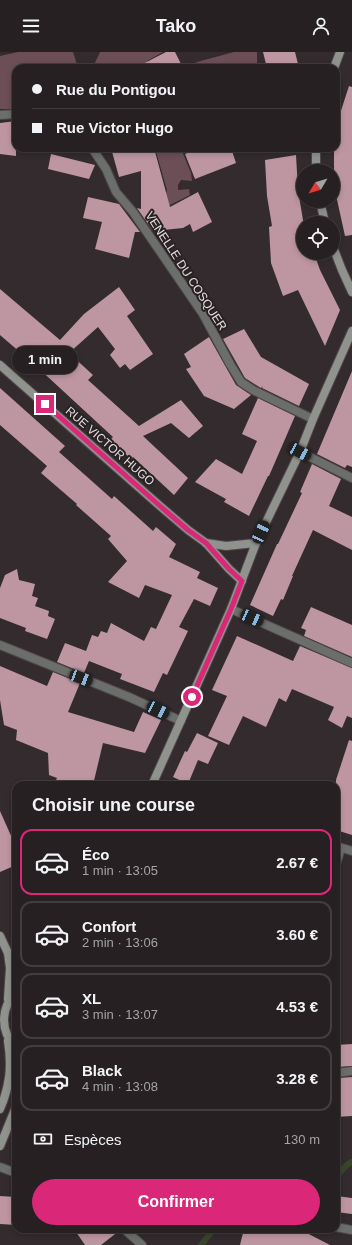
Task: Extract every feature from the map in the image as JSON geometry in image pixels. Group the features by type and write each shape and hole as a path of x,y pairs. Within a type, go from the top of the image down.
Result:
{"main road":[{"path":"336,64 340,52"},
{"path":"316,152 316,164"},
{"path":"338,260 352,292"},
{"path":"154,781 231,609 256,543 300,452 352,331"},
{"name":"RUE VICTOR HUGO","path":"0,365 160,506 206,543 242,581"},
{"name":"RUE VICTOR HUGO","path":"206,543 226,546 256,543"},
{"path":"0,936 8,953 12,958"},
{"path":"8,953 10,968 8,998"},
{"path":"0,1109 7,1092 10,1071 8,1041 1,1026 1,1016 3,1007 8,998 12,995"},
{"path":"8,1041 12,1044"},
{"path":"0,1146 12,1117"}],"street":[{"path":"0,115 12,114"},
{"name":"VENELLE DU COSQUER","path":"95,152 101,160 116,192 136,217 203,314 230,364 242,382 253,390 313,419"},
{"path":"300,452 352,478"},
{"path":"231,609 352,663"},
{"path":"0,645 129,697 181,721"},
{"path":"340,847 352,851"},
{"path":"340,1072 352,1071"},
{"path":"0,1167 12,1172"},
{"path":"340,1228 350,1231"},
{"path":"128,1233 142,1245"}],"shaded area":[{"path":"18,52 73,52 77,64 12,64 12,109 0,109 0,56"},
{"path":"100,52 163,52 147,61 149,64 94,64"},
{"path":"234,52 257,52 257,64 193,64"},
{"path":"156,152 182,152 191,173 192,181 181,180 178,185 178,190 189,189 190,195 162,209 167,190"}],"building":[{"path":"166,52 175,52 181,64 143,64"},
{"path":"263,52 295,52 298,64 266,64"},
{"path":"349,86 352,87 352,235 345,236 339,208 340,164 334,164 334,152 340,152 340,114"},
{"path":"12,122 12,152 16,152 16,156 0,154 0,123"},
{"path":"112,152 155,152 170,207 198,192 212,222 193,232 190,224 183,228 153,231 137,208 141,209 141,171 119,177"},
{"path":"190,152 232,152 236,163 195,179 185,154"},
{"path":"51,154 95,165 89,179 48,169"},
{"path":"296,155 296,208 301,208 302,216 296,216 296,260 316,260 340,310 325,346 298,290 283,296 271,263 269,227 272,226 267,196 265,160"},
{"path":"88,197 119,204 140,232 135,232 129,258 95,249 102,222 83,218"},
{"path":"119,287 135,310 127,316 153,354 130,370 125,364 120,368 110,355 115,349 98,327 69,353 93,375 88,380 139,426 181,400 203,426 189,438 171,423 143,436 188,478 174,495 133,457 131,459 110,440 113,437 0,335 0,289 60,340 84,314"},
{"path":"244,329 261,357 309,384 299,406 262,388 263,386 261,388 245,378 223,339"},
{"path":"209,337 236,385 251,395 234,409 204,396 186,369 191,367 184,354"},
{"path":"352,371 352,467 347,465 345,468 317,454"},
{"path":"0,388 65,446 59,452 112,499 114,496 153,531 156,527 176,544 169,557 200,572 197,578 218,588 210,606 194,599 179,627 188,631 167,675 163,673 154,692 120,679 122,674 89,661 84,673 57,662 65,643 86,651 92,635 98,637 101,631 107,633 111,623 144,641 151,627 156,629 172,595 145,585 139,598 108,582 127,561 108,539 111,536 41,473 47,466 0,425"},
{"path":"258,398 295,416 269,476 249,516 224,502 226,499 195,482 216,459 242,474 257,441 242,434"},
{"path":"312,464 341,479 329,506 352,517 352,550 313,530 283,600 281,599 273,616 250,605 302,493 300,492"},
{"path":"17,569 19,580 35,584 32,596 38,598 35,606 49,611 48,616 55,619 47,639 25,631 26,628 0,618 0,588 5,575"},
{"path":"311,607 352,625 352,657 304,636 306,630 301,628"},
{"path":"237,636 293,661 300,646 352,668 352,718 347,716 342,728 328,720 334,707 292,689 286,702 279,698 266,727 243,716 229,745 208,736 227,696 212,690"},
{"path":"0,666 47,686 53,672 80,683 68,712 134,732 143,712 161,720 145,753 103,743 94,781 61,781 56,780 57,778 49,775 48,753 16,740 17,730 4,725 0,700"},
{"path":"197,733 218,743 208,764 198,760 189,781 182,781 173,777 185,751 187,752"},
{"path":"349,740 352,741 352,835 340,831 340,781 336,780"},
{"path":"0,811 12,838 12,867 0,872"},
{"path":"352,1044 352,1066 340,1067 340,1045"},
{"path":"352,1077 352,1116 340,1117 340,1078"},
{"path":"0,1196 12,1197 12,1225 0,1224"},
{"path":"340,1196 352,1198 352,1214 340,1212"},
{"path":"77,1233 116,1233 101,1245 85,1245"},
{"path":"243,1233 307,1233 330,1245 240,1245"}],"waterway":[{"path":"340,1172 347,1164 352,1162"},
{"path":"201,1245 211,1233"}],"route":[{"path":"45,404 160,506 206,543 242,581 192,697"}]}
